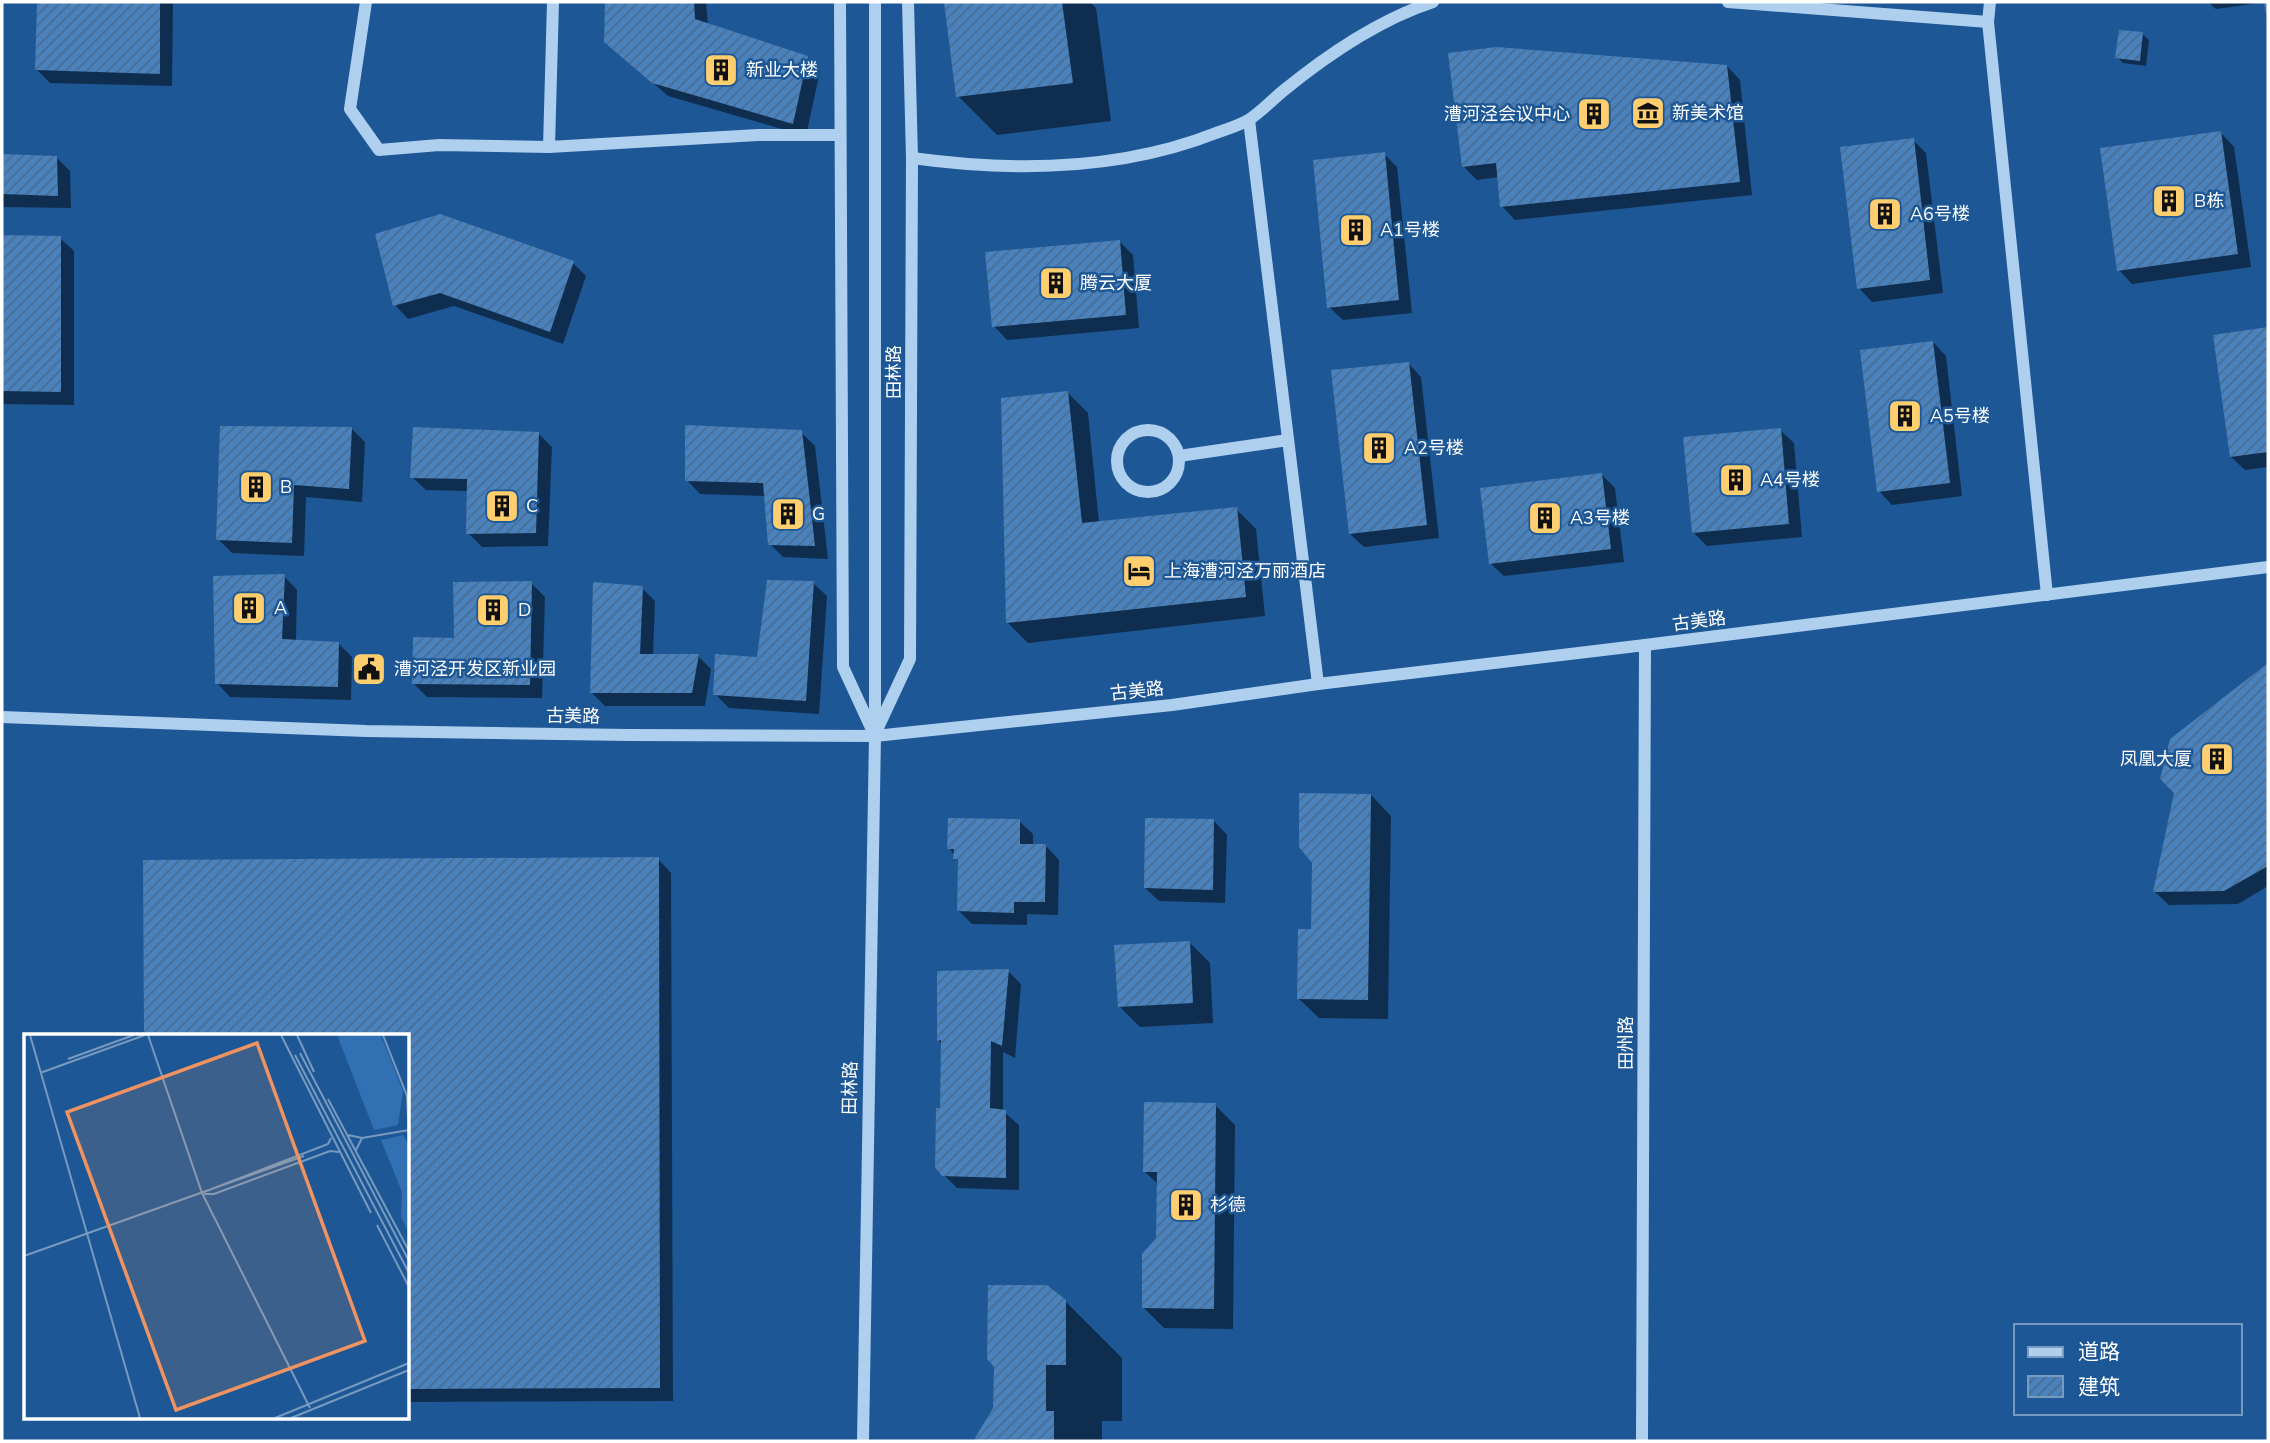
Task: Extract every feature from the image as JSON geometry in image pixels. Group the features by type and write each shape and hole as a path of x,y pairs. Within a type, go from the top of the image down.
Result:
{"street":[{"path":"366,2 350,110 379,150 439,145 549,146 758,135 839,135"},
{"path":"549,146 554,2"},
{"name":"田林路","path":"840,2 844,667 875,736"},
{"name":"田林路","path":"863,1441 875,736 875,2"},
{"name":"田林路","path":"875,736 910,659 912,158 908,2"},
{"path":"912,158 967,165 1059,166 1139,156 1185,146 1249,120 1282,91 1347,44 1415,8 1433,2"},
{"path":"1728,2 1988,22"},
{"path":"1990,2 1988,22 2047,595"},
{"path":"1249,120 1318,684"},
{"path":"1148,430 1168,437 1179,456 1175,476 1168,485 1159,490 1139,491 1124,480 1119,472 1118,462 1123,444 1138,432 1148,430"},
{"path":"1179,456 1289,440"},
{"name":"古美路","path":"2,717 366,731 875,736 1172,705 1318,684 2268,567"},
{"name":"田州路","path":"1642,1441 1645,645"}],"building":[{"path":"37,2 160,2 160,74 35,70"},
{"name":"新业大楼","path":"605,2 694,2 695,19 808,56 793,124 652,83 604,42"},
{"path":"944,2 1062,2 1073,83 956,97"},
{"path":"2264,2 2268,2 2268,20 2267,20"},
{"path":"2119,30 2143,32 2140,61 2115,58"},
{"name":"漕河泾会议中心","path":"1496,47 1727,65 1740,182 1500,207 1496,163 1462,167 1448,53"},
{"name":"B栋","path":"2221,131 2238,254 2117,271 2100,148"},
{"name":"A6号楼","path":"1914,138 1930,280 1857,289 1840,147"},
{"name":"A1号楼","path":"1385,152 1399,300 1327,308 1313,160"},
{"path":"2,154 57,156 58,196 2,194"},
{"path":"440,214 574,261 550,332 440,293 393,306 375,234"},
{"path":"2,235 61,236 61,392 2,391"},
{"name":"腾云大厦","path":"1120,240 1126,315 992,327 985,252"},
{"path":"2268,327 2268,452 2230,457 2213,335"},
{"name":"A5号楼","path":"1933,341 1950,483 1877,492 1860,350"},
{"name":"A2号楼","path":"1409,362 1427,525 1349,534 1331,370"},
{"name":"上海漕河泾万丽酒店","path":"1068,391 1082,523 1237,507 1246,597 1006,623 1001,398"},
{"name":"G","path":"685,425 802,430 815,546 768,545 763,483 685,481"},
{"name":"B","path":"220,426 352,427 349,489 294,485 292,543 216,540"},
{"name":"C","path":"413,427 539,432 536,533 466,534 467,479 410,478"},
{"name":"A4号楼","path":"1781,428 1789,524 1692,533 1683,437"},
{"name":"A3号楼","path":"1602,473 1611,549 1489,564 1480,488"},
{"name":"A","path":"285,574 282,639 339,642 338,687 215,684 213,576"},
{"path":"767,580 814,581 806,701 713,695 715,654 757,657"},
{"name":"D","path":"532,581 530,685 412,684 413,637 454,638 453,582"},
{"path":"593,582 643,586 640,654 699,654 692,693 590,693"},
{"name":"凤凰大厦","path":"2268,663 2268,866 2224,891 2153,892 2174,793 2160,779 2170,739"},
{"path":"1299,793 1371,794 1368,1000 1297,999 1298,929 1311,929 1312,863 1299,847"},
{"path":"948,818 1020,819 1020,844 1046,844 1045,902 1014,902 1014,913 957,911 958,859 953,859 954,849 947,849"},
{"path":"1145,818 1214,819 1213,890 1144,888"},
{"path":"659,857 660,1388 410,1389 410,1034 144,1034 143,860"},
{"path":"1190,941 1193,1003 1118,1007 1114,945"},
{"path":"1009,969 1002,1046 991,1041 990,1108 1006,1110 1006,1178 942,1176 935,1167 936,1108 940,1108 941,1040 937,1041 937,971"},
{"name":"杉德","path":"1144,1102 1216,1103 1214,1309 1142,1308 1142,1254 1156,1238 1157,1172 1143,1172"},
{"path":"988,1285 1047,1285 1066,1300 1066,1365 1046,1365 1046,1411 1054,1411 1054,1441 975,1441 993,1408 994,1367 987,1359"}],"place":[{"name":"新业大楼","path":"721,70"},
{"name":"新美术馆","path":"1648,113"},
{"name":"漕河泾会议中心","path":"1594,114"},
{"name":"B栋","path":"2169,201"},
{"name":"A6号楼","path":"1885,214"},
{"name":"A1号楼","path":"1356,230"},
{"name":"腾云大厦","path":"1056,283"},
{"name":"A5号楼","path":"1905,416"},
{"name":"A2号楼","path":"1379,448"},
{"name":"A4号楼","path":"1736,480"},
{"name":"B","path":"256,487"},
{"name":"C","path":"502,506"},
{"name":"G","path":"788,514"},
{"name":"A3号楼","path":"1545,518"},
{"name":"上海漕河泾万丽酒店","path":"1139,571"},
{"name":"A","path":"249,608"},
{"name":"D","path":"493,610"},
{"name":"漕河泾开发区新业园","path":"369,669"},
{"name":"凤凰大厦","path":"2217,759"},
{"name":"杉德","path":"1186,1205"}]}
